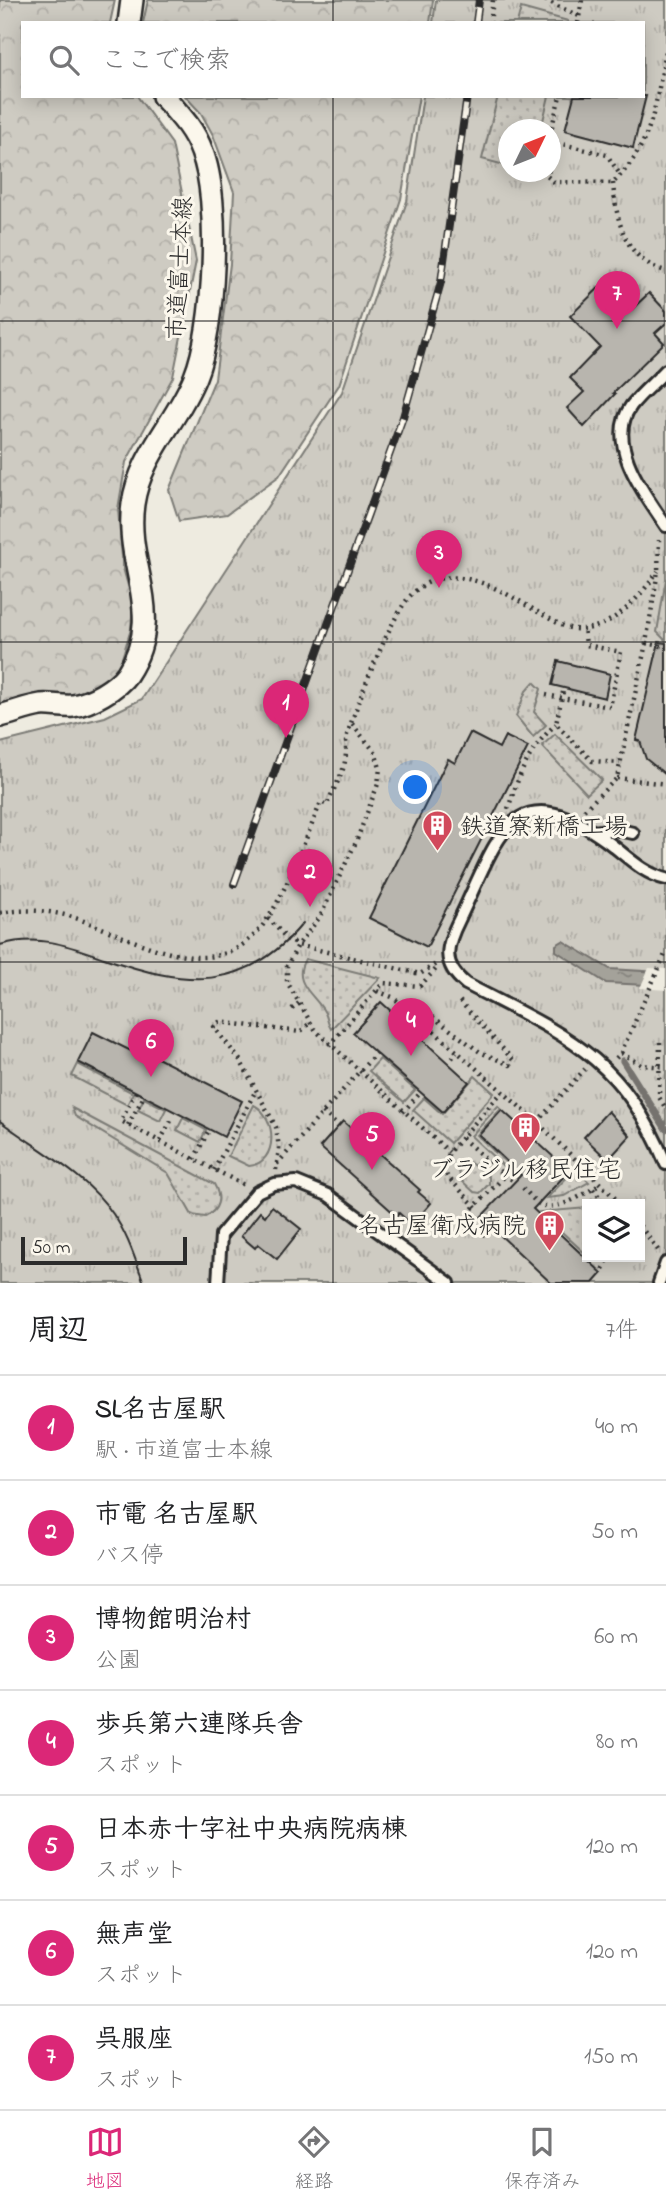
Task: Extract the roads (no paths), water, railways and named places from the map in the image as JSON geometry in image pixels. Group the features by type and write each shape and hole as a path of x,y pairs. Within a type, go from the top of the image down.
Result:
{"street":[{"path":"129,21 132,0"},
{"name":"市道富士本線","path":"0,716 40,705 73,706 100,696 126,675 139,648 145,625 146,602 133,552 131,528 136,486 144,462 178,413 196,374 208,323 214,210 204,155 195,134 165,98"}],"lane":[{"path":"662,530 623,445 622,431 632,406 666,370"},
{"path":"666,879 646,871 594,832 560,813 544,811 519,818 498,840 447,947 446,958 459,979 567,1036 595,1058 625,1091 666,1164"},
{"path":"594,832 615,829 633,833"},
{"path":"218,1283 221,1235 257,1192 274,1184 296,1182 318,1188 449,1283"},
{"path":"659,1283 666,1262"}],"water":[{"path":"563,941 610,969 660,972 666,986 606,983 556,951 556,945"}],"waterway":[{"path":"623,1061 666,1129"}],"tram line":[{"path":"0,945 28,941 53,942 160,974 211,978 235,973 259,962 281,946 303,923"},
{"path":"0,1121 61,1163 102,1200 123,1230 144,1283"}],"railway":[{"path":"476,21 479,0"},
{"path":"234,884 403,417 441,282 467,98"}],"place":[{"name":"呉服座","path":"617,329"},
{"name":"博物館明治村","path":"439,588"},
{"name":"SL名古屋駅","path":"286,738"},
{"name":"鉄道寮新橋工場","path":"437,853"},
{"name":"市電 名古屋駅","path":"310,907"},
{"name":"歩兵第六連隊兵舎","path":"411,1056"},
{"name":"無声堂","path":"151,1077"},
{"name":"ブラジル移民住宅","path":"525,1154"},
{"name":"日本赤十字社中央病院病棟","path":"372,1170"},
{"name":"名古屋衛戍病院","path":"549,1252"}]}
